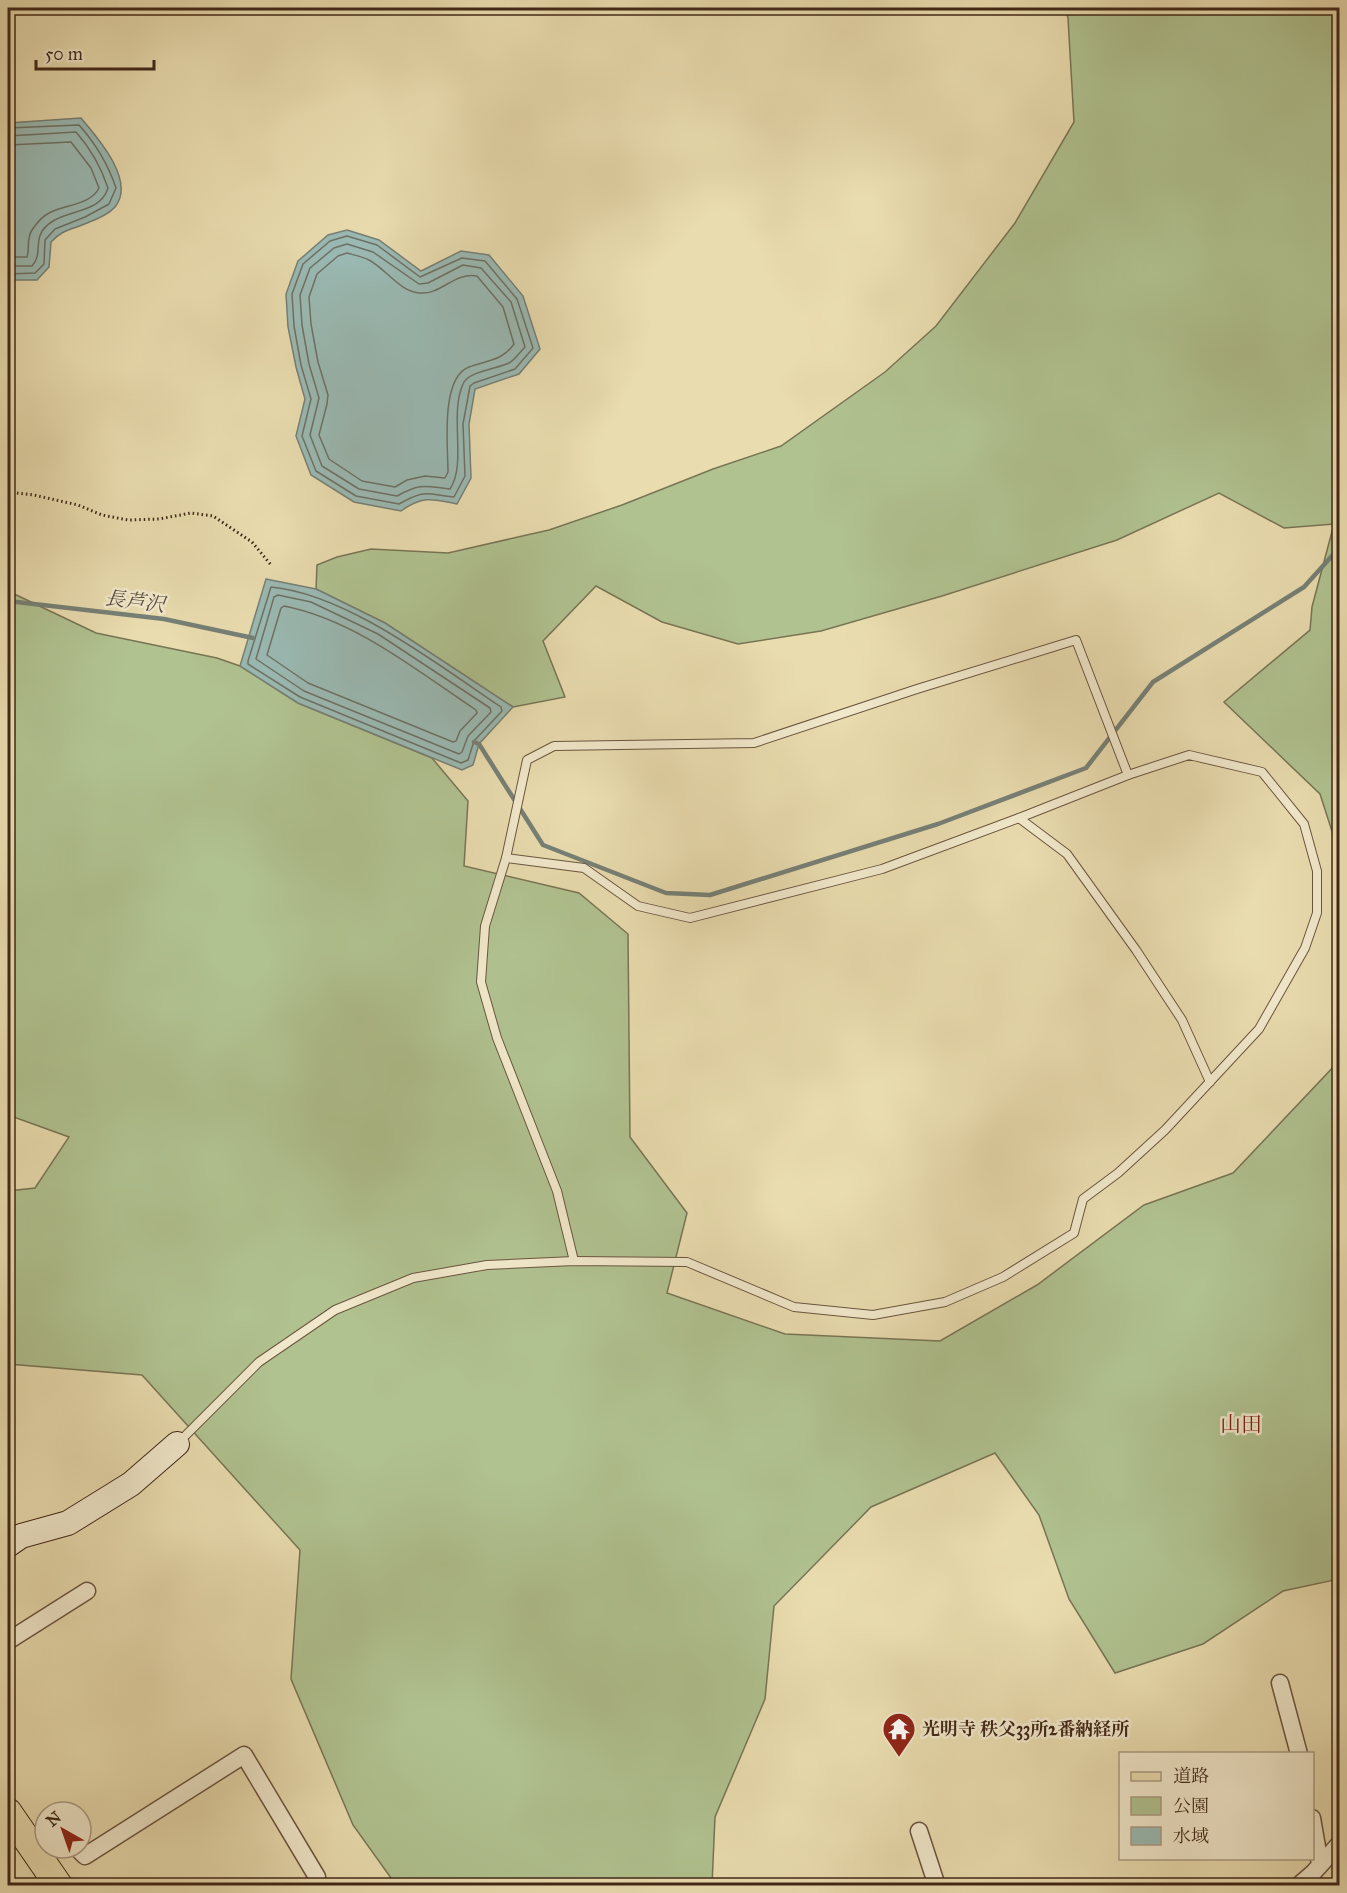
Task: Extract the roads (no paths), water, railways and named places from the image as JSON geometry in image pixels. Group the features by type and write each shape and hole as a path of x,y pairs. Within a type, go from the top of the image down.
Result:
{"main road":[{"path":"8,1812 33,1839"},
{"path":"45,1860 56,1885"}],"street":[{"path":"8,1545 21,1536 68,1523 131,1484 177,1444"},
{"path":"8,1641 87,1591"},
{"path":"1280,1683 1298,1752"},
{"path":"93,1851 244,1755 317,1877"},
{"path":"1314,1830 1320,1864"},
{"path":"919,1832 937,1886"},
{"path":"1298,1886 1340,1843"}],"lane":[{"path":"574,1261 557,1191 497,1038 482,982 485,926 506,858 527,760 554,746 754,743 1076,640 1128,775"},
{"path":"177,1444 259,1362 335,1310 413,1278 487,1265 574,1261 687,1262 794,1307 873,1315 945,1302 1003,1277 1074,1233 1083,1199 1118,1173 1165,1130 1259,1029 1305,948 1317,913 1317,871 1304,825 1262,772 1189,755 1128,775 882,869 690,918 638,906 585,868 506,858"},
{"path":"1019,818 1067,854 1136,950 1182,1020 1210,1082"}],"water":[{"path":"81,118 112,160 121,185 120,197 115,207 109,212 63,232 51,242 49,267 37,280 8,280 8,123"},
{"path":"347,230 379,240 421,271 461,251 489,255 523,296 540,349 519,374 475,389 469,424 471,478 457,504 422,500 401,511 354,502 311,475 296,436 305,399 288,327 286,294 298,261 328,235"},
{"path":"266,579 316,589 385,623 513,707 479,744 473,765 462,770 298,703 240,666"}],"waterway":[{"path":"474,742 479,744 543,845 666,893 710,895 938,824 1086,768 1153,682 1304,587 1340,547"},
{"name":"長芦沢","path":"8,601 164,619 253,638"}],"place":[{"name":"光明寺 秩父33所2番納経所","path":"899,1758"}],"district":[{"name":"山田","path":"1241,1424"}]}
